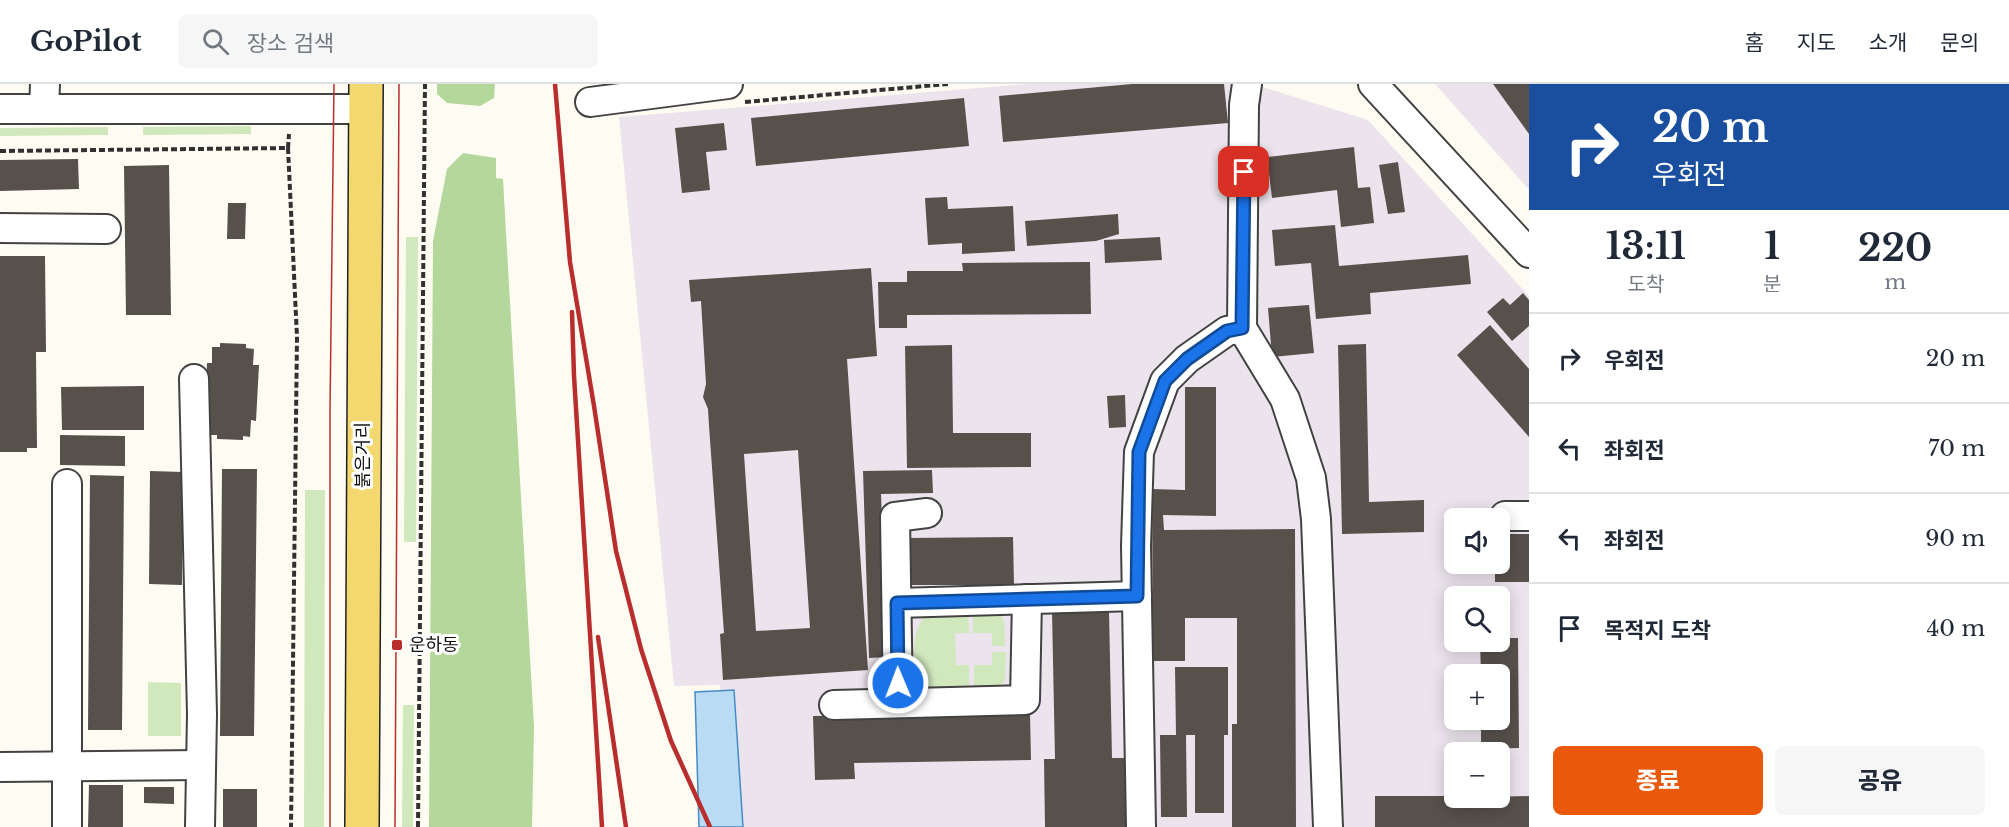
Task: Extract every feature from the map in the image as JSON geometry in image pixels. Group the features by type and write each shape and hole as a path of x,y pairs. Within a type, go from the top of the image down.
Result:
{"main road":[{"name":"붉은거리","path":"362,827 365,96"}],"street":[{"path":"1247,84 1244,105 1242,328 1285,399 1311,478 1316,519 1328,827"},
{"path":"1373,84 1529,253"},
{"path":"590,102 733,93"},
{"path":"0,109 45,97 365,96"},
{"path":"0,228 106,229"},
{"path":"1141,827 1137,596 1139,452 1165,381 1187,359 1227,331 1242,328"},
{"path":"194,379 202,702 200,827"},
{"path":"67,484 67,827"},
{"path":"898,704 895,517 927,513"},
{"path":"897,603 1137,596"},
{"path":"834,705 1025,700 1027,599"},
{"path":"0,768 201,765"}],"path":[{"path":"418,827 425,84"},
{"path":"733,93 948,84"},
{"path":"0,151 288,148 297,337 291,827"}],"shaded area":[{"path":"1028,84 1253,84 1368,120 1529,296 1529,827 733,827 720,685 674,686 619,117"},
{"path":"1435,84 1529,84 1529,190"}],"green space":[{"path":"437,84 495,84 494,98 480,106 447,103 437,94"},
{"path":"251,126 251,134 143,135 143,127"},
{"path":"108,127 108,135 0,136 0,128"},
{"path":"463,153 496,158 496,178 503,179 534,727 532,827 429,827 433,241 447,169"},
{"path":"406,237 418,237 416,542 404,542"},
{"path":"305,490 325,490 324,827 304,827"},
{"path":"968,610 969,633 955,633 956,665 969,665 969,688 928,688 922,683 915,664 915,641 921,623 930,615"},
{"path":"973,611 999,614 1002,617 1005,627 1005,646 992,646 992,633 973,633"},
{"path":"992,652 1006,652 1003,683 994,688 974,689 974,665 992,665"},
{"path":"148,682 181,683 181,736 148,736"},
{"path":"403,705 414,705 413,827 402,827"}],"water":[{"path":"734,690 743,827 699,827 695,692"}],"building":[{"path":"1132,84 1224,84 1228,123 1003,142 999,96"},
{"path":"1493,84 1529,84 1529,134"},
{"path":"964,98 969,146 756,166 751,118"},
{"path":"724,123 727,150 706,152 710,190 682,193 675,128"},
{"path":"1354,147 1358,188 1370,187 1374,223 1341,227 1337,190 1272,198 1267,157"},
{"path":"78,159 79,189 0,191 0,160"},
{"path":"1398,162 1405,212 1388,214 1379,165"},
{"path":"169,165 171,315 126,315 124,166"},
{"path":"947,197 948,209 1013,206 1015,251 962,254 962,243 928,245 925,198"},
{"path":"228,203 246,203 245,239 227,239"},
{"path":"1118,214 1119,234 1096,241 1027,246 1025,221"},
{"path":"1335,225 1339,266 1468,255 1471,284 1370,293 1371,314 1316,319 1311,263 1275,266 1272,230"},
{"path":"1160,237 1162,260 1105,263 1104,240"},
{"path":"0,256 45,256 46,352 36,352 37,448 27,448 27,452 0,452"},
{"path":"1090,262 1091,314 907,315 907,328 879,328 878,282 907,282 907,271 963,271 962,263"},
{"path":"871,268 877,356 847,359 868,670 723,680 720,634 724,633 708,409 703,397 706,384 701,301 691,302 689,280","holes":["798,450 810,628 756,631 744,454"]},
{"path":"1523,293 1529,300 1529,326 1512,341 1487,312 1503,298 1510,305"},
{"path":"1309,305 1314,353 1272,357 1268,308"},
{"path":"1490,325 1529,369 1529,437 1457,355"},
{"path":"220,343 246,344 246,348 254,349 253,365 259,365 256,421 251,420 250,437 243,436 243,440 217,439 217,435 209,435 210,419 205,419 207,363 212,363 212,347 220,347"},
{"path":"1366,344 1369,502 1424,500 1424,532 1342,534 1338,345"},
{"path":"952,345 953,433 1031,433 1031,467 907,468 905,346"},
{"path":"144,386 144,430 62,430 61,387"},
{"path":"1185,387 1216,387 1216,516 1163,515 1164,530 1295,529 1296,827 1232,827 1232,724 1237,724 1237,618 1185,618 1185,661 1153,661 1152,489 1185,490"},
{"path":"1125,395 1126,427 1109,428 1107,396"},
{"path":"60,435 125,436 125,466 60,465"},
{"path":"222,469 257,469 254,736 220,736"},
{"path":"932,470 933,493 881,494 887,657 869,658 863,471"},
{"path":"150,471 183,472 182,585 149,584"},
{"path":"90,475 124,476 122,730 88,730"},
{"path":"1510,534 1529,534 1529,582 1495,582 1495,574 1510,574"},
{"path":"1013,537 1014,585 907,585 907,538"},
{"path":"1109,610 1112,758 1133,758 1134,827 1045,827 1044,759 1055,759 1052,611"},
{"path":"1510,638 1518,638 1519,748 1510,748 1510,742 1481,742 1481,730 1510,730 1510,664 1481,664 1480,652 1510,652"},
{"path":"1175,667 1228,667 1228,735 1224,735 1224,813 1195,813 1195,735 1186,735 1187,817 1161,817 1160,735 1176,735"},
{"path":"1030,713 1031,760 854,763 855,779 815,780 813,716"},
{"path":"89,785 123,785 123,827 88,827"},
{"path":"144,787 174,787 174,804 144,803"},
{"path":"223,789 257,789 257,827 223,827"},
{"path":"1375,796 1444,796 1444,808 1510,808 1510,797 1529,796 1529,827 1375,827"}],"tram line":[{"path":"330,827 330,410 334,84"},
{"path":"395,827 399,84"}],"railway":[{"path":"555,84 570,262 616,551 641,649 671,741 710,827"},
{"path":"572,312 602,827"},
{"path":"598,637 626,827"}],"place":[{"name":"운하동","path":"397,645"}],"route":[{"path":"898,683 897,603 1137,596 1139,452 1165,381 1187,359 1227,331 1242,328 1244,172"}]}
